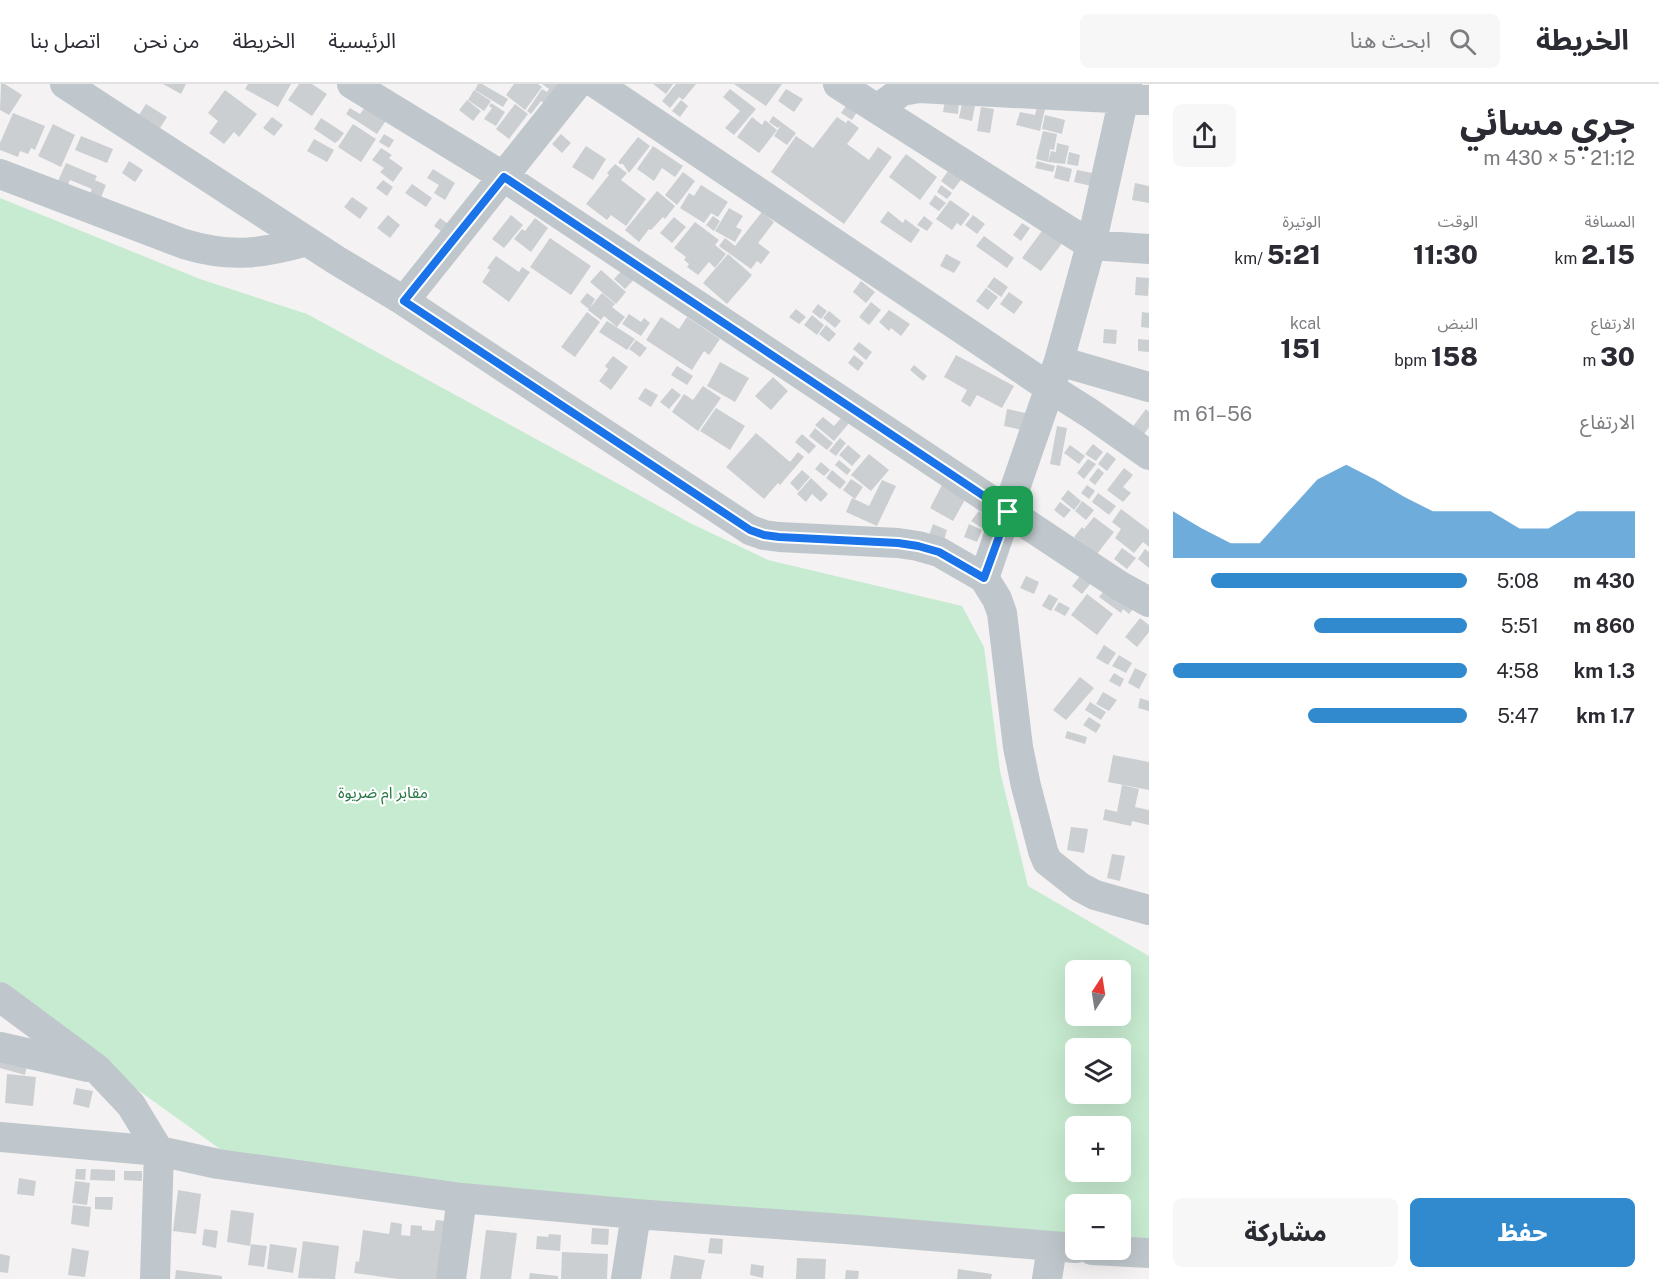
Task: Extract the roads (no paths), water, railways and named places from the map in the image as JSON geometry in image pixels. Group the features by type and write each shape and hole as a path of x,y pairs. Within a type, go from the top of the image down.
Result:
{"street":[{"path":"64,84 404,301 750,530 779,537 918,546 939,552 984,578 997,599 1002,613 1018,747 1026,786 1047,861 1080,888 1095,895 1149,910"},
{"path":"352,84 504,177 1120,586 1149,602"},
{"path":"404,301 577,84"},
{"path":"597,84 1055,375 1091,414 1149,455"},
{"path":"838,84 1091,245 1149,249"},
{"path":"877,109 902,91 919,88 1133,94 1055,375 984,578"},
{"path":"0,174 210,252 270,251 307,241"},
{"path":"1055,375 1149,387"},
{"path":"0,996 97,1069 131,1105 159,1150 155,1279"},
{"path":"0,1047 97,1069"},
{"path":"0,1137 159,1150 218,1164 462,1198 1064,1248 1047,1279"},
{"path":"451,1279 462,1198"},
{"path":"626,1279 636,1214"},
{"path":"1131,1252 1149,1253"}],"park label":[{"name":"مقابر ام ضريوة","path":"383,792"}]}
